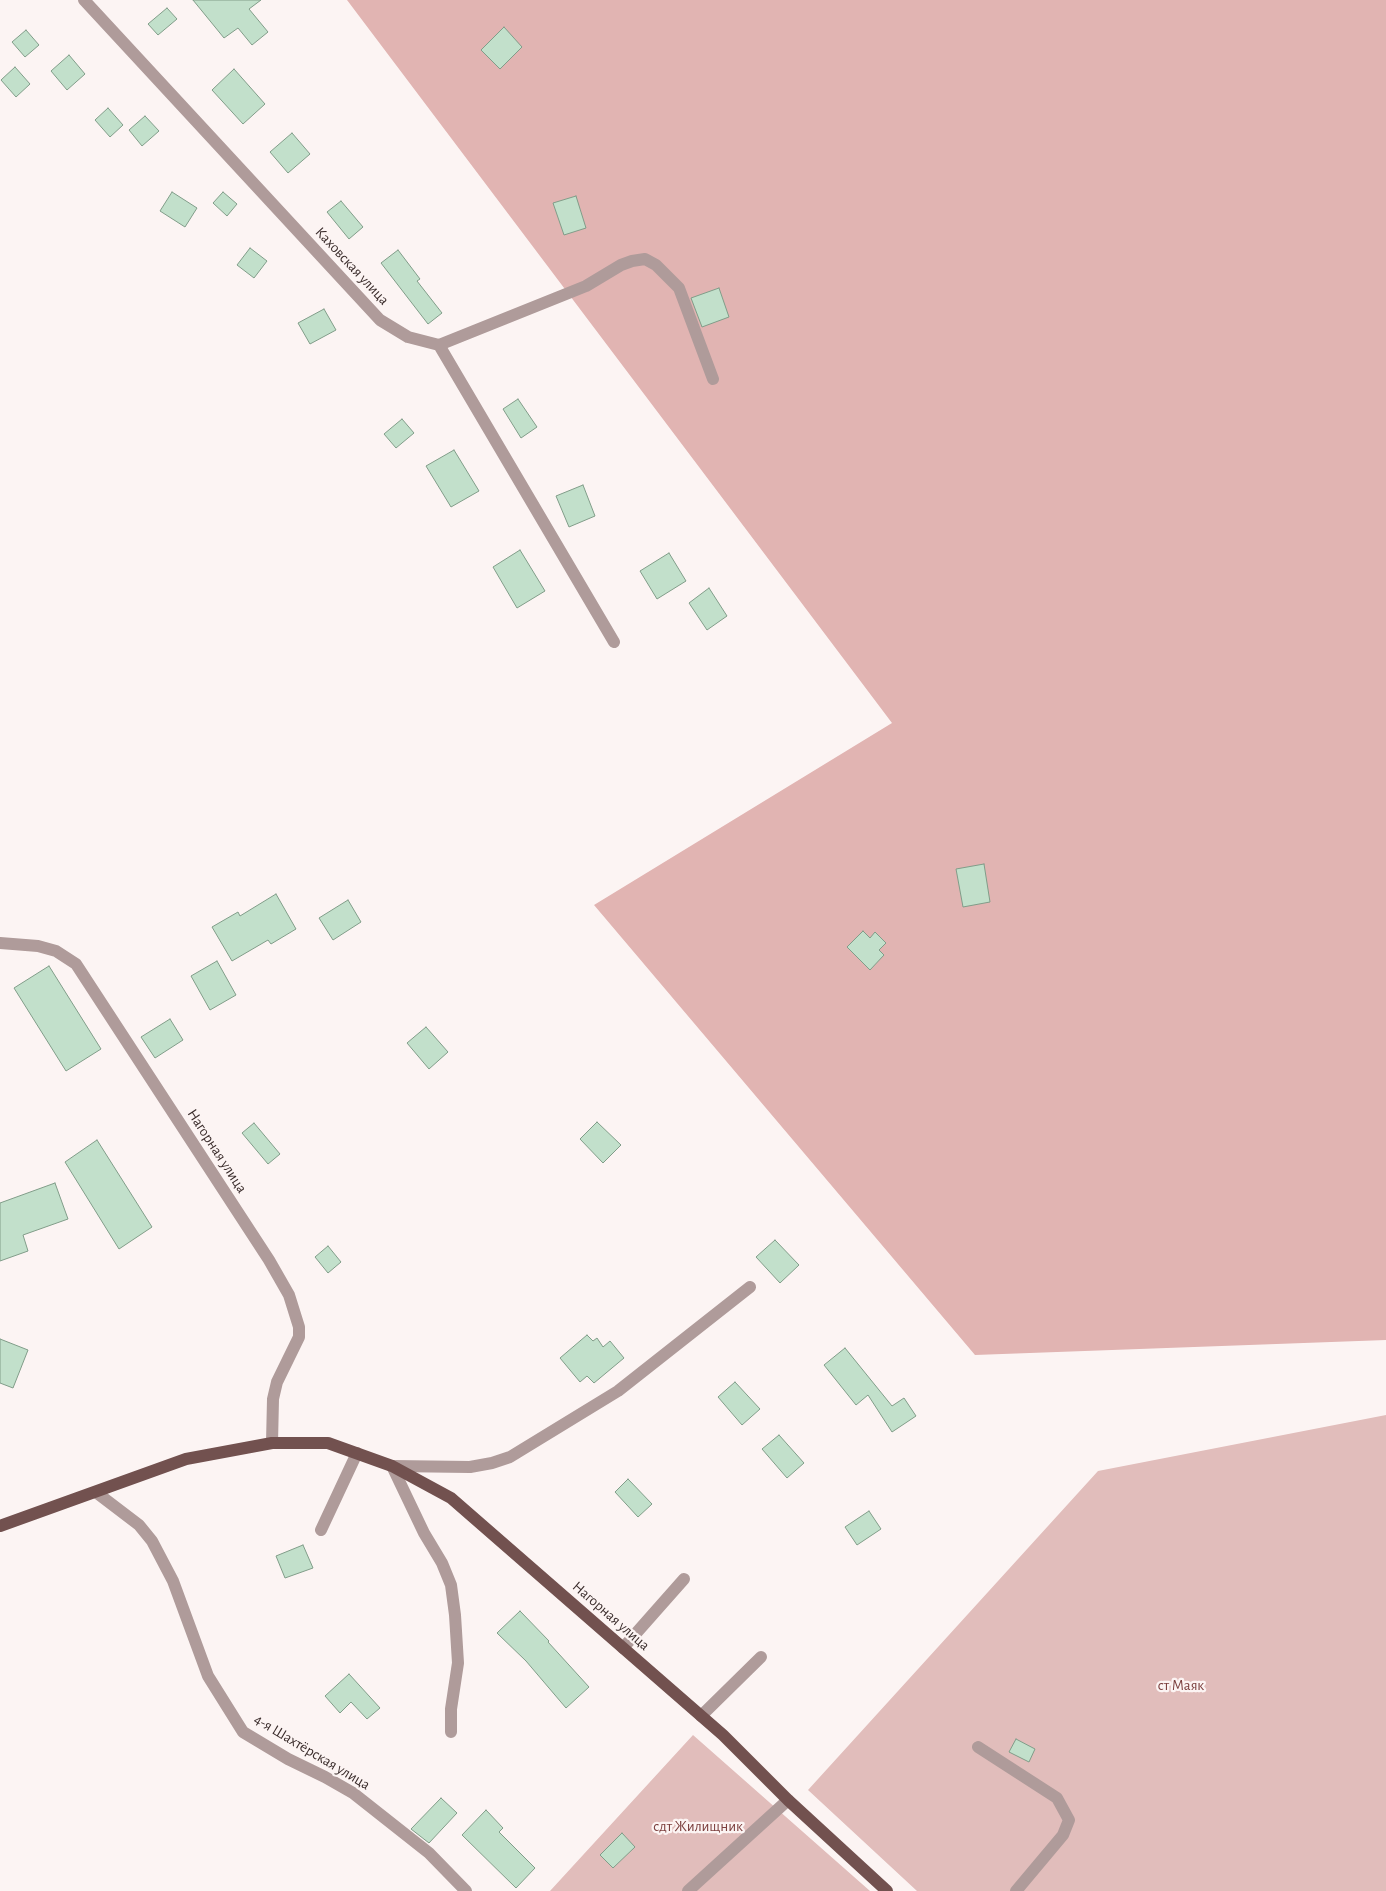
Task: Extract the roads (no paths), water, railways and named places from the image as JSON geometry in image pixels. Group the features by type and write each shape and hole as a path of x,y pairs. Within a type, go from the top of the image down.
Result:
{"main road":[{"name":"Нагорная улица","path":"0,1526 97,1493 186,1459 272,1443 328,1443 392,1466 451,1498 701,1716 788,1800 887,1891"}],"street":[{"name":"Каховская улица","path":"84,0 380,320 408,337 439,345"},
{"path":"614,642 439,345 586,286 621,265 645,259 656,265 679,288 713,379"},
{"name":"Нагорная улица","path":"0,943 47,948 56,951 76,964 269,1260 289,1295 299,1327 299,1337 277,1382 273,1399 272,1443"},
{"path":"451,1732 451,1709 458,1663 451,1585 442,1563 424,1533 392,1466 470,1467 510,1457 618,1391 750,1287"},
{"path":"321,1530 357,1454"},
{"name":"4-я Шахтёрская улица","path":"97,1493 139,1525 152,1541 173,1581 208,1676 243,1732 288,1759 353,1793 429,1853 466,1891"},
{"path":"623,1648 684,1579"},
{"path":"701,1716 761,1657"},
{"path":"978,1747 1057,1798 1069,1820 1063,1835 1016,1891"},
{"path":"688,1891 788,1800"}],"park label":[{"name":"ст Маяк","path":"1181,1685"},
{"name":"сдт Жилищник","path":"698,1826"}]}
